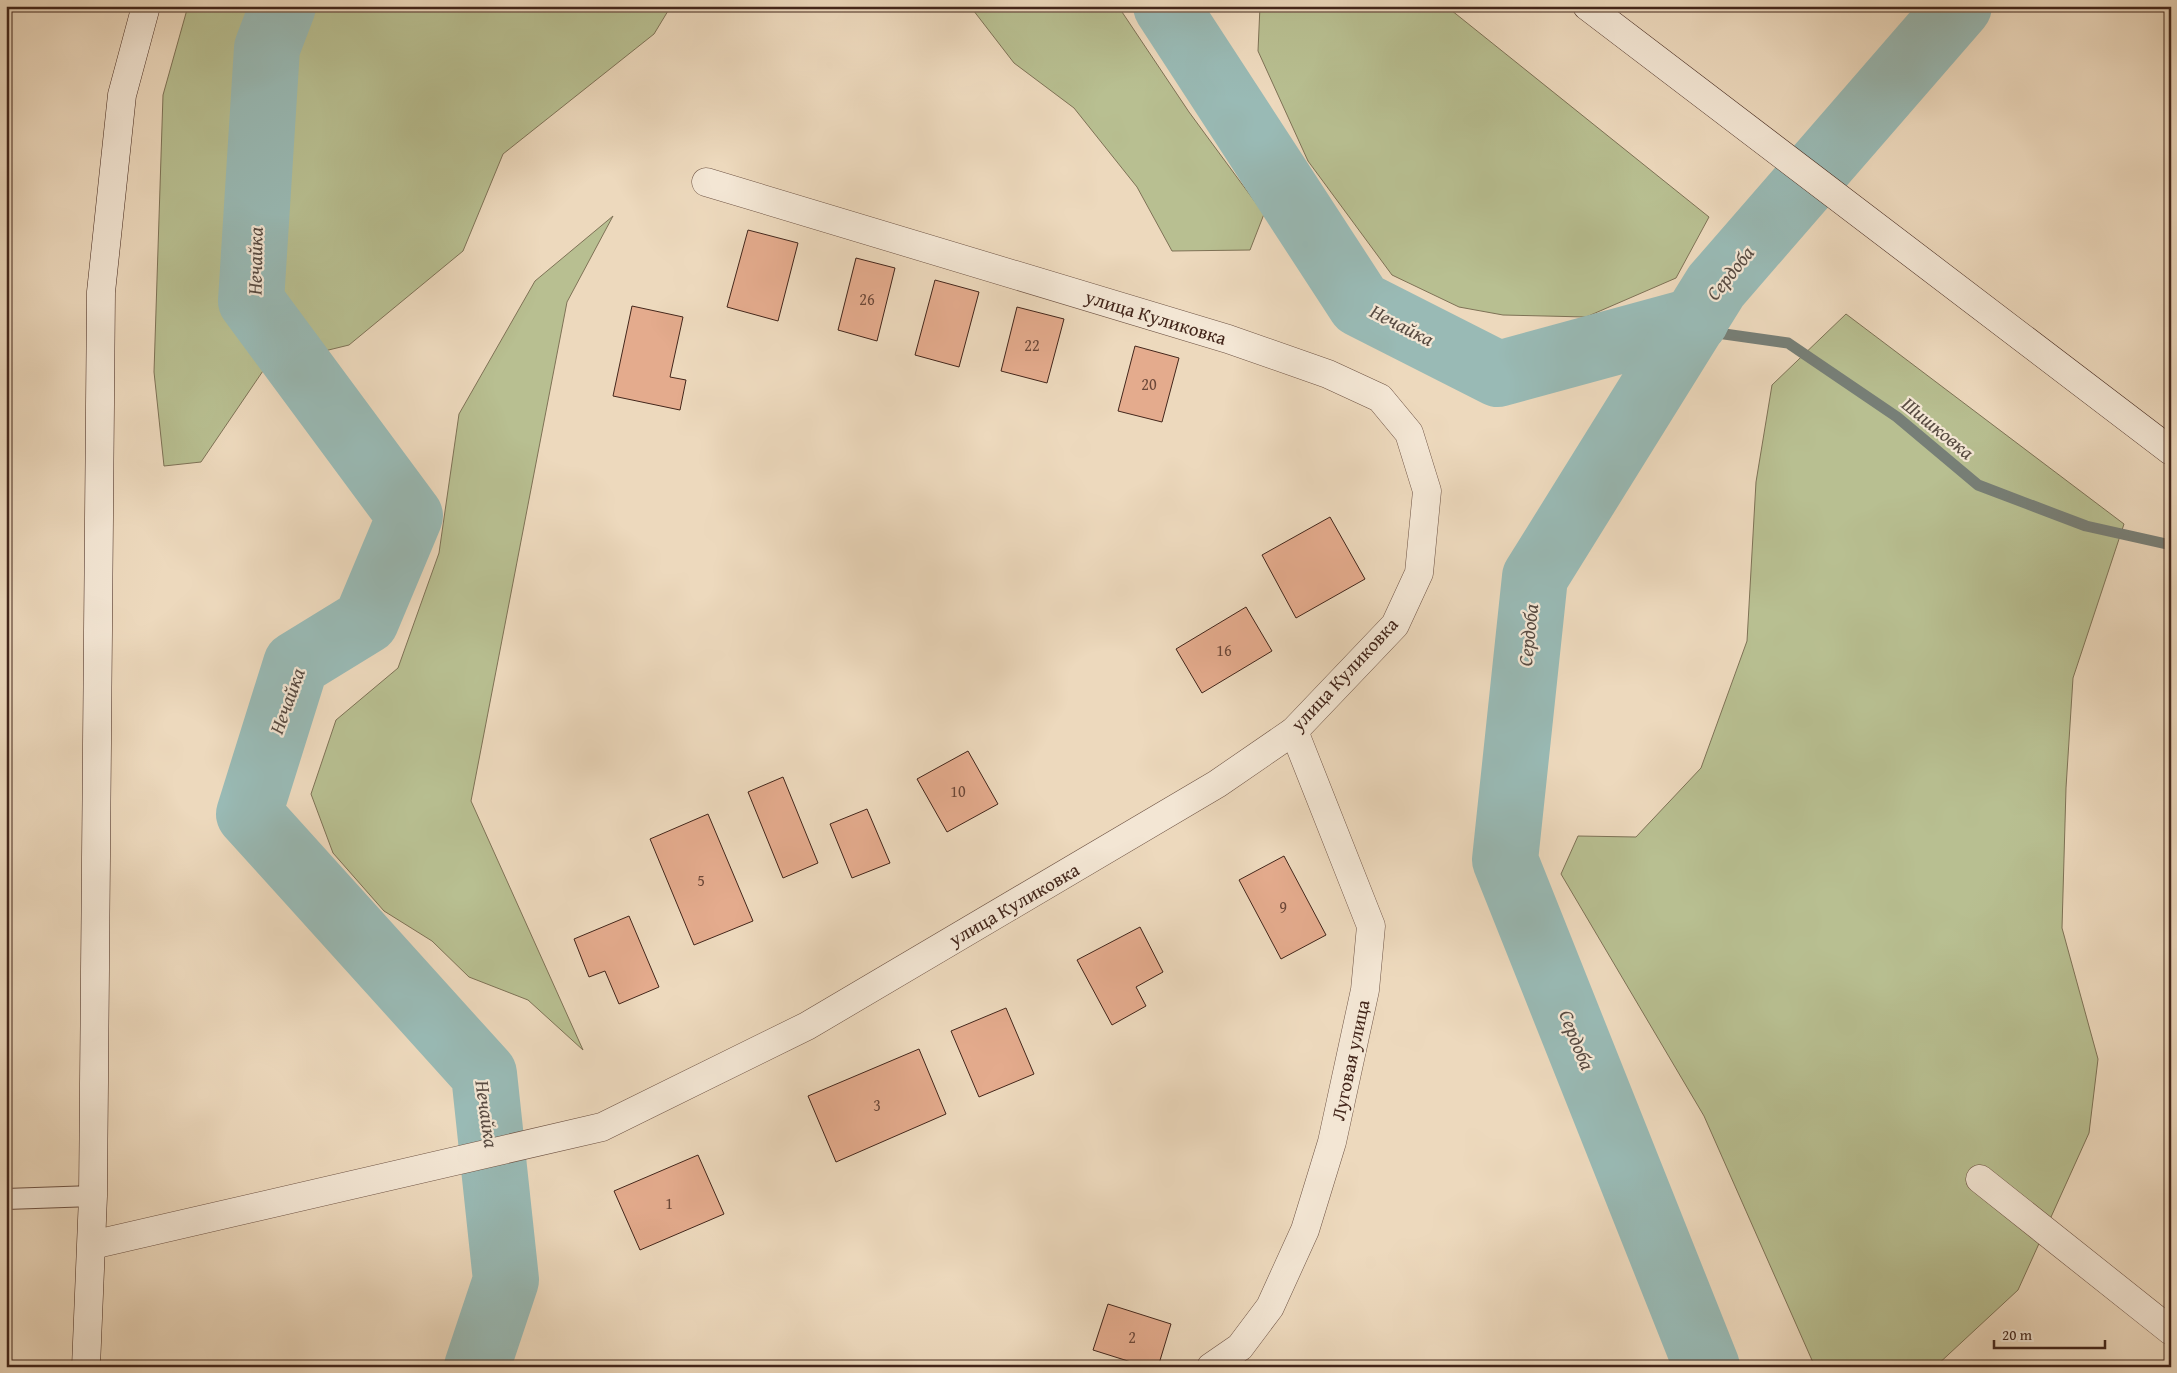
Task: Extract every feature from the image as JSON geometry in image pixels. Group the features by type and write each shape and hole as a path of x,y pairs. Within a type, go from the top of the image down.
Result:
{"street":[{"path":"86,1367 93,1196 101,292 122,95 146,6"},
{"path":"1587,6 2171,452"},
{"name":"улица Куликовка","path":"92,1245 602,1127 807,1026 1217,784 1294,732 1395,624 1419,573 1427,491 1409,433 1380,398 1328,374 1228,339 706,182"},
{"name":"Луговая улица","path":"1211,1367 1240,1347 1270,1307 1305,1230 1332,1142 1364,990 1371,926 1294,732"},
{"path":"1980,1179 2171,1331"}],"lane":[{"path":"6,1199 93,1196"}],"green space":[{"path":"188,6 671,6 654,34 503,154 463,251 349,345 267,365 201,462 164,466 154,372 163,95"},
{"path":"970,6 1118,6 1189,112 1264,214 1250,250 1172,251 1137,187 1074,108 1014,63"},
{"path":"1260,6 1446,6 1709,217 1676,278 1586,317 1503,315 1459,307 1392,275 1308,161 1258,51"},
{"path":"613,216 567,302 471,801 583,1050 528,1000 469,977 432,941 384,911 333,853 311,794 336,720 398,668 439,553 459,414 535,281"},
{"path":"1846,314 2124,524 2073,678 2066,788 2062,928 2098,1059 2089,1133 2018,1290 1935,1367 1815,1367 1704,1116 1561,874 1578,836 1636,837 1701,768 1747,641 1756,482 1772,385"}],"building":[{"path":"748,230 798,243 778,321 727,307"},
{"path":"856,258 895,268 877,341 838,330"},
{"path":"935,280 979,292 959,367 915,355"},
{"path":"632,306 683,317 670,377 686,380 680,410 613,396"},
{"path":"1017,307 1064,319 1047,383 1001,371"},
{"path":"1135,346 1179,358 1162,422 1118,411"},
{"path":"1330,517 1365,579 1296,618 1262,555"},
{"path":"1246,607 1272,651 1202,693 1176,649"},
{"path":"968,751 998,804 947,832 917,779"},
{"path":"783,777 818,863 783,878 748,792"},
{"path":"867,809 890,863 852,878 830,824"},
{"path":"708,814 753,921 694,945 650,839"},
{"path":"1284,856 1326,935 1281,959 1239,880"},
{"path":"629,916 659,987 619,1004 605,971 589,977 574,939"},
{"path":"1140,927 1163,972 1136,987 1146,1006 1112,1025 1077,960"},
{"path":"1006,1008 1034,1074 979,1097 951,1031"},
{"path":"919,1049 946,1114 836,1162 808,1096"},
{"path":"698,1155 724,1214 640,1250 614,1191"},
{"path":"1108,1304 1171,1324 1158,1367 1147,1367 1093,1350"}],"waterway":[{"name":"Нечайка","path":"283,6 267,48 251,301 410,516 366,621 296,664 249,814 484,1074 506,1280 477,1367"},
{"name":"Нечайка","path":"1166,6 1360,304 1498,374 1696,320"},
{"name":"Сердоба","path":"1707,1367 1505,860 1535,577 1716,286 1959,6"},
{"name":"Шишковка","path":"1689,329 1788,343 1897,417 1978,485 2086,526 2171,545"}]}
